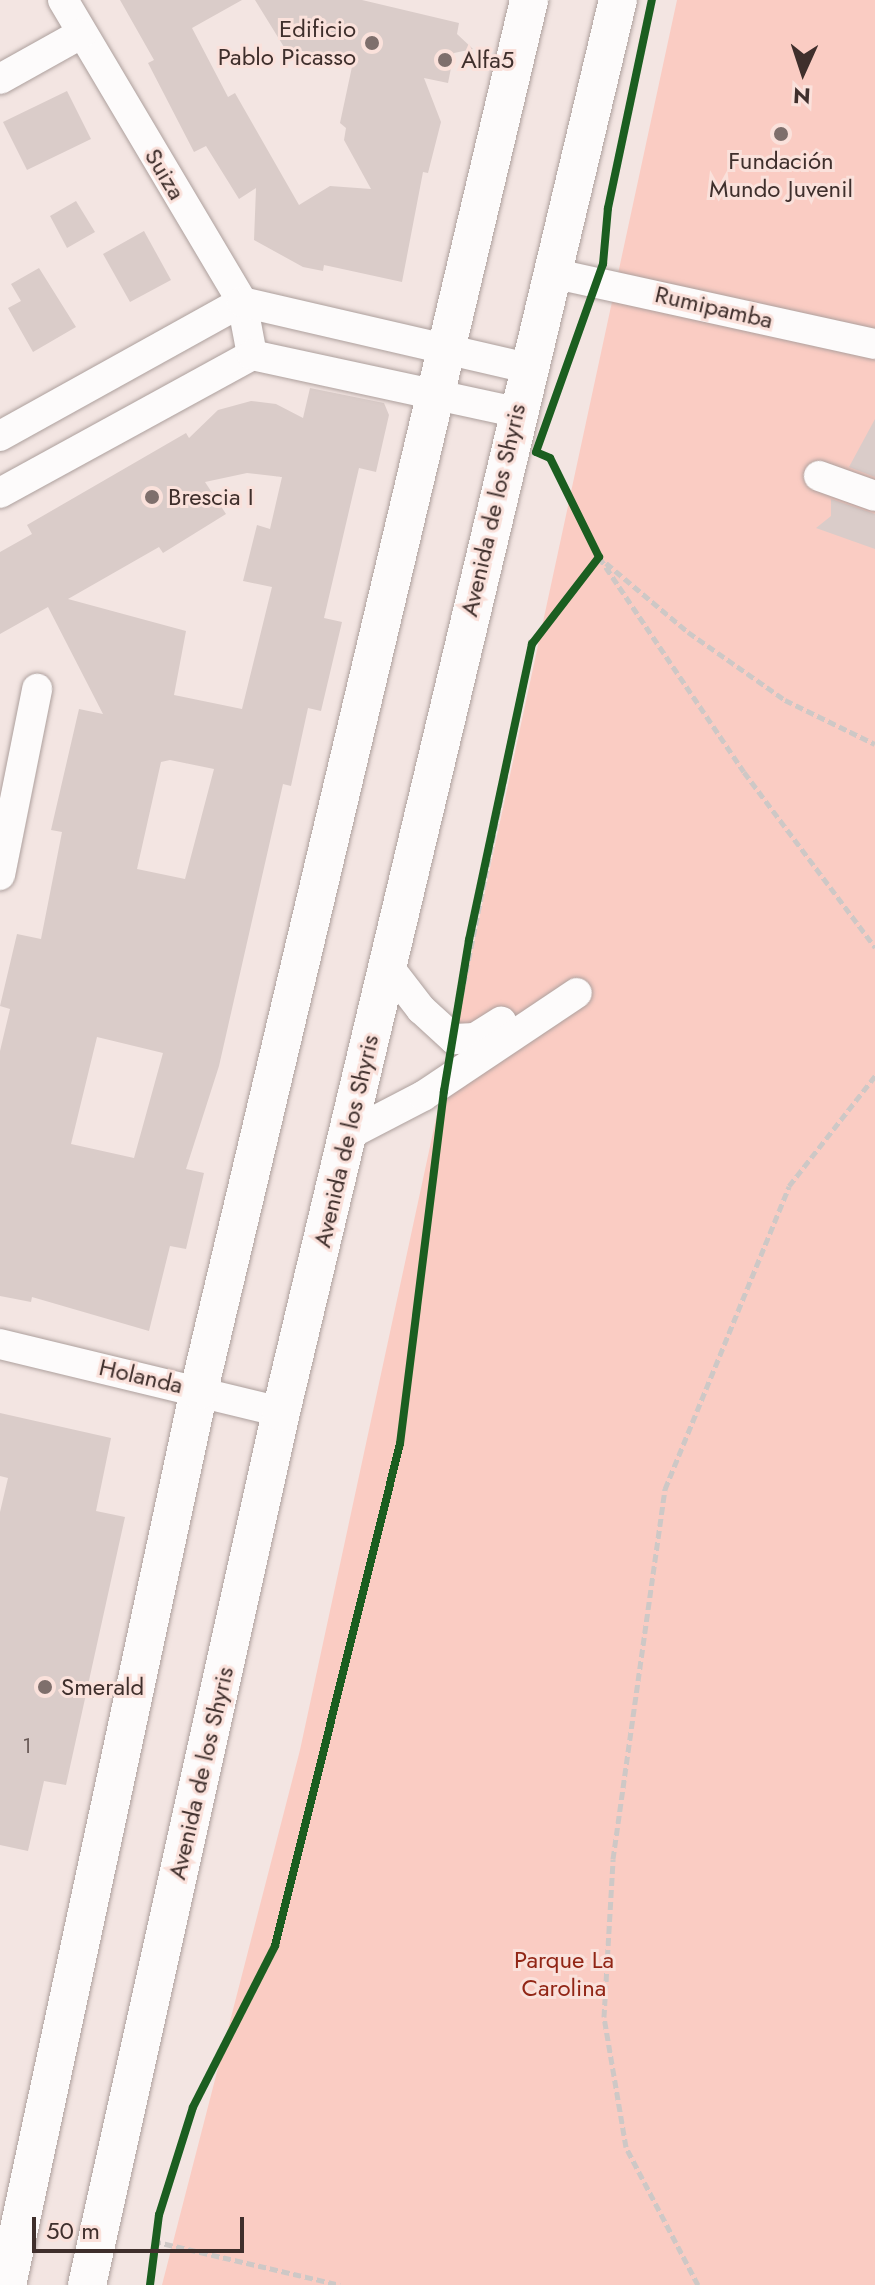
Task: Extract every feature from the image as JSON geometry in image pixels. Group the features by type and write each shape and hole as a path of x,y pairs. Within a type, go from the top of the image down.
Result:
{"main road":[{"path":"7,2285 199,1390 442,348 529,0"},
{"name":"Avenida de los Shyris","path":"87,2285 281,1412 516,412 618,0"}],"street":[{"name":"Suiza","path":"63,0 242,302 252,355"},
{"path":"0,79 81,34"},
{"name":"Rumipamba","path":"552,273 875,344"},
{"path":"0,436 242,302 527,368"},
{"path":"0,493 252,355 516,412"},
{"path":"819,476 875,496"},
{"path":"0,875 37,689"},
{"path":"348,1135 423,1096 574,986 475,1038 454,1039 436,1026 387,965"},
{"name":"Holanda","path":"0,1344 281,1412"}],"path":[{"path":"536,452 550,458 599,557 744,772 875,947"},
{"path":"599,557 688,632 785,700 875,744"},
{"path":"454,1039 532,644 599,557"},
{"path":"698,2285 626,2147 604,2017 613,1859 665,1489 789,1186 875,1076"},
{"path":"150,2285 153,2241 193,2107 275,1946 400,1444 442,1106"},
{"path":"153,2241 340,2285"}],"green space":[{"name":"Parque La Carolina","path":"677,0 875,0 875,2285 162,2285 300,1750"}],"building":[{"path":"120,0 242,0 192,28 228,97 235,93 299,205 330,186 371,189 344,140 346,128 340,123 353,62 284,47 255,0 362,0 459,23 457,34 473,49 454,53 448,83 424,78 441,122 428,173 423,172 402,282 324,265 323,271 303,267 254,240 256,188 239,199 206,146 194,152 148,63 154,60"},
{"path":"67,91 91,139 27,170 3,122"},
{"path":"76,201 95,232 67,248 50,216"},
{"path":"144,231 171,280 130,302 103,254"},
{"path":"39,268 76,327 33,352 8,308 21,301 11,284"},
{"path":"310,388 384,403 389,415 376,472 359,468 324,618 342,622 321,711 308,708 291,786 283,784 219,1066 186,1169 204,1173 186,1249 170,1246 149,1331 32,1297 31,1302 0,1296 0,1051 10,1009 0,1006 17,934 41,939 62,832 51,830 79,709 103,714 48,607 0,634 0,552 32,534 27,525 186,433 189,438 218,410 251,401 276,404 303,418","holes":["247,473 282,477 270,529 257,525 243,581 272,587 242,709 174,695 186,631 68,599 159,547 163,553 226,514 205,482","170,760 214,769 185,879 137,869 161,762","97,1037 163,1053 134,1158 71,1144"]},
{"path":"875,419 875,477 849,467"},
{"path":"831,499 875,514 875,549 816,528 831,516"},
{"path":"0,1413 111,1438 96,1511 125,1517 66,1785 44,1781 28,1851 0,1845 0,1512 8,1478 0,1476"}],"cycle path":[{"path":"150,2285 159,2215 193,2107 275,1946 400,1444 444,1091 469,940 532,644 599,557 550,458 536,452 603,264 608,208 652,0"}],"place":[{"name":"Edificio Pablo Picasso","path":"372,43"},
{"name":"Alfa5","path":"445,60"},
{"name":"Fundación Mundo Juvenil","path":"781,134"},
{"name":"Brescia I","path":"152,497"},
{"name":"Smerald","path":"45,1687"}]}
